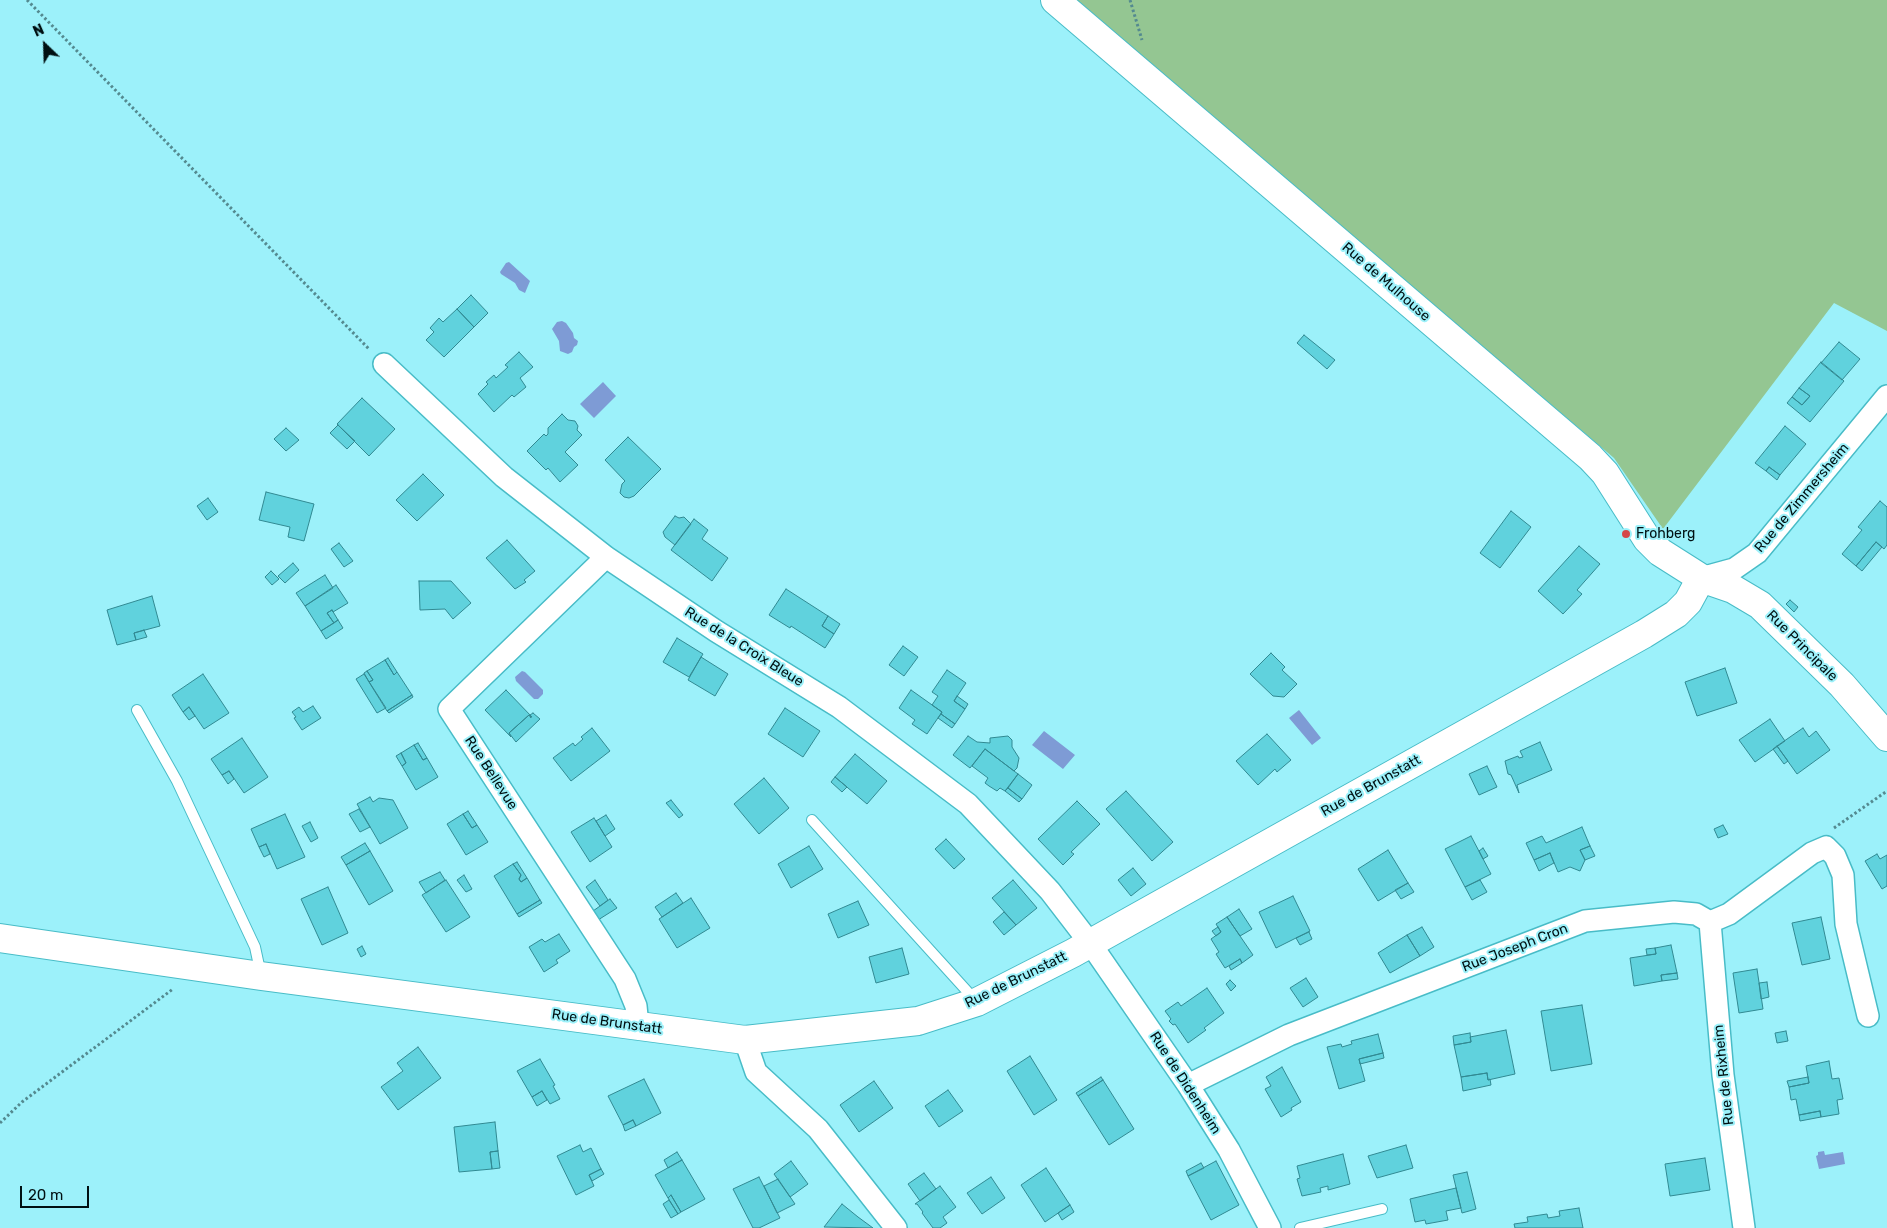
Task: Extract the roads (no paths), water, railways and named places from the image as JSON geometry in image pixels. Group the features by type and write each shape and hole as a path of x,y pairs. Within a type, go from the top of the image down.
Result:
{"main road":[{"name":"Rue de Mulhouse","path":"1055,0 1136,67 1590,457 1605,473 1647,539 1660,552 1701,578"},
{"name":"Rue Principale","path":"1701,578 1733,589 1760,605 1842,685 1887,738"},
{"name":"Rue de Brunstatt","path":"0,938 261,976 745,1040 918,1021 976,1002 1090,943 1644,634 1676,614 1688,602 1701,578"}],"street":[{"name":"Rue de la Croix Bleue","path":"384,364 504,477 606,557 716,631 839,706 968,804 1050,891 1090,943"},
{"name":"Rue de Zimmersheim","path":"1701,578 1734,569 1756,553 1887,396"},
{"name":"Rue Bellevue","path":"606,557 449,709 625,980 636,1006 638,1026"},
{"path":"1710,922 1729,914 1812,853 1830,852 1843,875 1846,924 1868,1016"},
{"name":"Rue Joseph Cron","path":"1188,1084 1289,1035 1585,921 1674,912 1696,914 1710,922"},
{"name":"Rue de Rixheim","path":"1710,922 1723,1075 1744,1228"},
{"name":"Rue de Didenheim","path":"1090,943 1188,1084 1229,1150 1270,1228"},
{"path":"745,1040 756,1072 818,1129 896,1228"}],"lane":[{"path":"137,710 181,790 254,947 261,976"},
{"path":"812,820 976,1002"},
{"path":"1300,1228 1382,1209"}],"water":[{"path":"509,262 530,281 525,293 519,290 515,283 501,274 500,272 506,263"},
{"path":"562,321 566,323 574,338 578,341 572,352 568,354 560,351 559,341 552,329 557,322"},
{"path":"603,382 616,396 594,418 580,404"},
{"path":"522,671 543,690 543,694 538,699 534,699 516,681 515,677"},
{"path":"1299,710 1321,738 1312,745 1289,718"},
{"path":"1044,731 1075,755 1063,769 1032,745"},
{"path":"1824,1151 1825,1155 1843,1152 1845,1164 1819,1169 1816,1156 1818,1152"}],"place":[{"name":"Frohberg","path":"1626,534"}]}
